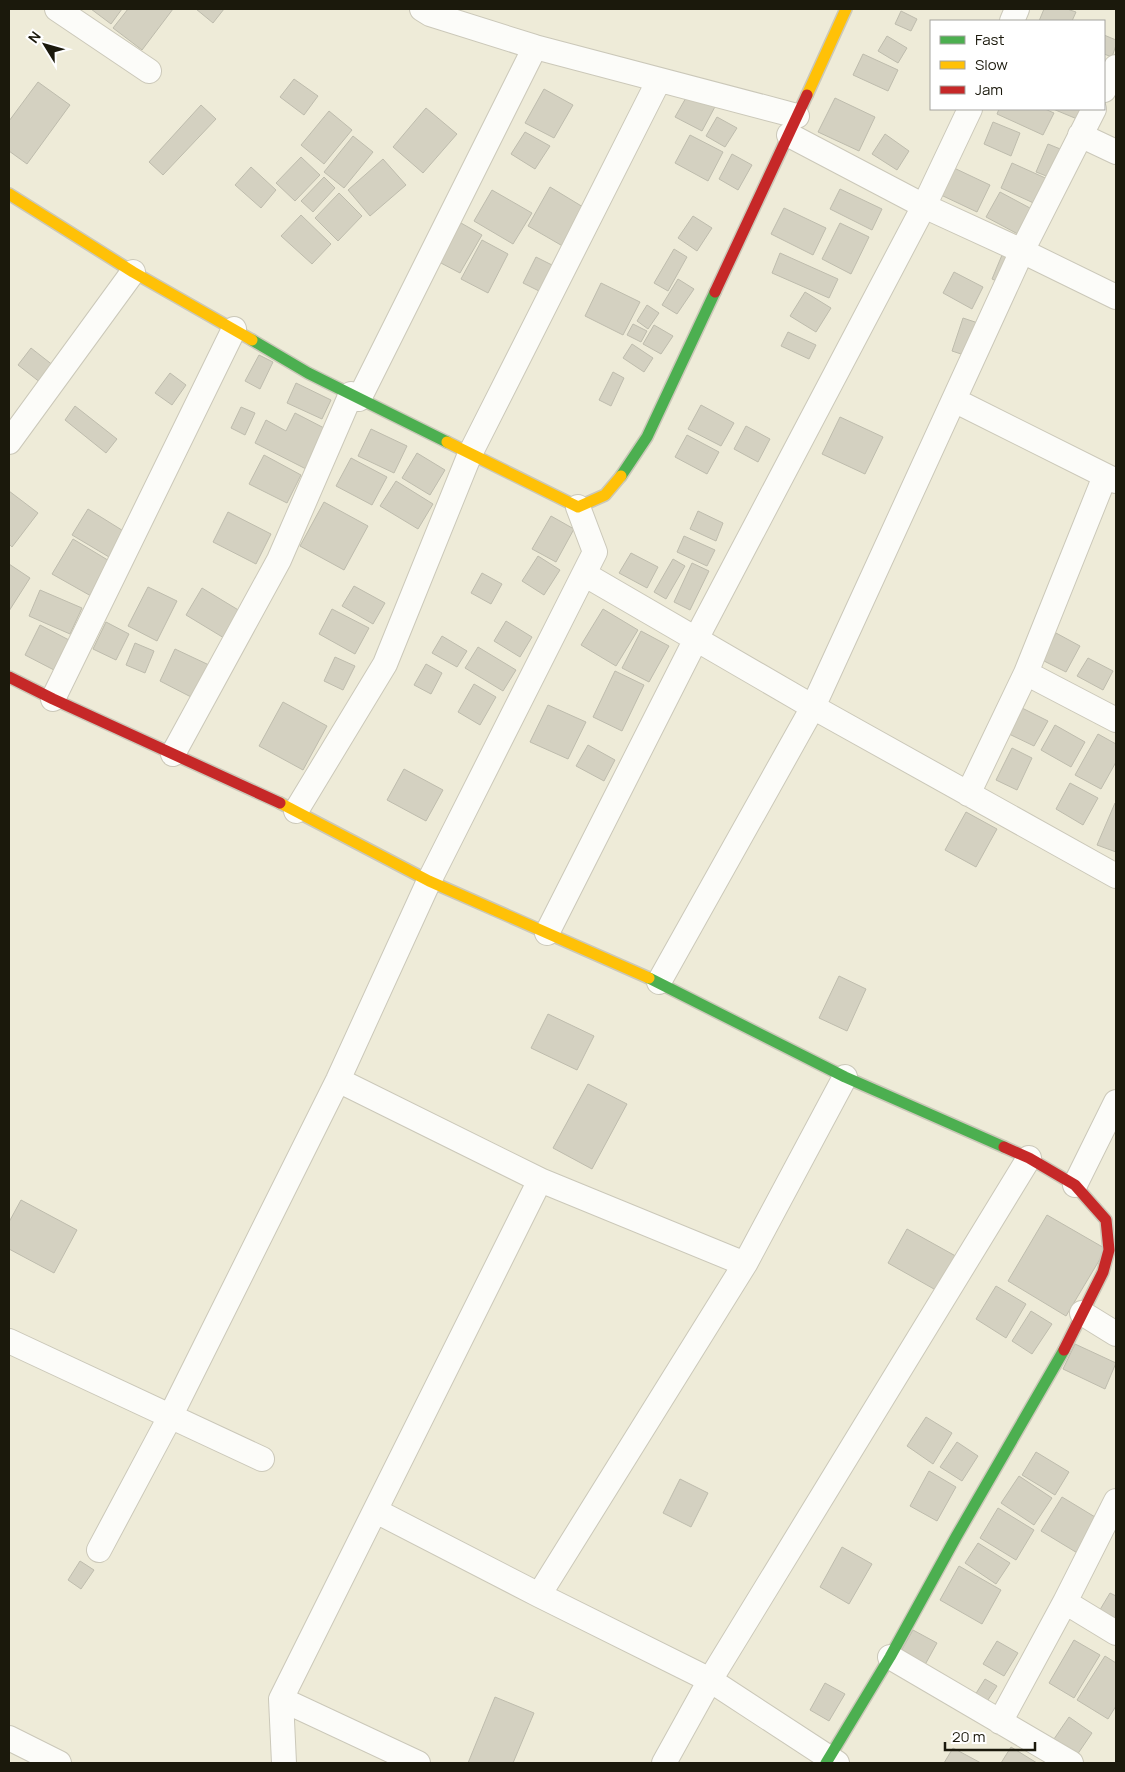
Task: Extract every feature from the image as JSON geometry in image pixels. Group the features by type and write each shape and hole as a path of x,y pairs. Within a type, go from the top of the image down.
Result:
{"street":[{"path":"57,9 149,71"},
{"path":"422,9 430,14 535,46 659,80 793,126 924,206 1116,297"},
{"path":"578,507 605,495 626,471 647,437 846,9"},
{"path":"173,754 279,560 355,397 535,46"},
{"path":"1105,88 1116,67"},
{"path":"296,811 385,664 470,454 659,80"},
{"path":"546,933 696,639 924,206 970,110"},
{"path":"659,982 813,707 1022,251 1093,110"},
{"path":"1080,134 1116,152"},
{"path":"11,200 308,373 578,507 595,552 429,880 338,1080 170,1416 99,1550"},
{"path":"9,442 133,272"},
{"path":"53,699 234,329"},
{"path":"954,400 1111,479 1026,673 968,794"},
{"path":"584,574 813,707 1116,876"},
{"path":"1026,673 1116,720"},
{"path":"9,677 296,811 429,880 659,982 844,1077 1029,1158 1075,1185 1106,1220 1109,1250 1103,1272 1055,1368 956,1537 830,1762 710,1680 538,1595 376,1511"},
{"path":"538,1595 745,1264 844,1077"},
{"path":"338,1080 540,1180 745,1264"},
{"path":"1075,1185 1116,1102"},
{"path":"664,1763 710,1680 1029,1158"},
{"path":"284,1763 281,1699 540,1180"},
{"path":"1082,1313 1116,1334"},
{"path":"9,1341 262,1459"},
{"path":"1000,1722 1065,1602 1116,1502"},
{"path":"1065,1602 1116,1633"},
{"path":"890,1657 1071,1763"},
{"path":"281,1699 418,1763"},
{"path":"9,1738 59,1763"}],"building":[{"path":"91,9 122,9 111,24"},
{"path":"128,9 173,9 142,50 113,28"},
{"path":"196,9 224,9 213,23"},
{"path":"1044,9 1067,9 1076,12 1072,20 1039,20"},
{"path":"901,11 917,19 911,31 895,24"},
{"path":"1105,35 1116,40 1112,57 1105,54"},
{"path":"887,36 907,48 898,63 878,51"},
{"path":"863,54 898,70 888,91 853,75"},
{"path":"294,79 318,96 304,115 280,97"},
{"path":"38,82 70,105 27,164 9,151 9,121"},
{"path":"544,89 573,105 554,138 525,123"},
{"path":"691,89 717,103 702,131 675,117"},
{"path":"835,98 875,117 859,151 818,132"},
{"path":"201,105 216,119 163,175 149,162"},
{"path":"426,108 457,134 423,173 393,147"},
{"path":"999,110 1047,110 1054,113 1043,135 997,114"},
{"path":"1055,110 1087,110 1082,121"},
{"path":"329,111 352,130 324,164 301,145"},
{"path":"717,117 737,128 725,147 706,136"},
{"path":"993,122 1020,133 1011,156 984,144"},
{"path":"525,132 550,146 535,169 511,154"},
{"path":"885,134 909,151 897,170 872,154"},
{"path":"690,135 723,152 708,181 675,163"},
{"path":"353,136 373,152 344,188 324,172"},
{"path":"1048,144 1070,153 1059,181 1036,172"},
{"path":"732,154 752,165 738,190 719,179"},
{"path":"301,157 320,175 295,201 276,183"},
{"path":"383,159 406,185 370,216 348,190"},
{"path":"1012,163 1052,181 1040,206 1001,188"},
{"path":"251,167 276,190 261,208 235,185"},
{"path":"954,168 990,185 977,212 941,195"},
{"path":"324,177 335,188 313,212 301,201"},
{"path":"550,187 588,210 566,248 528,226"},
{"path":"840,189 882,209 872,230 830,209"},
{"path":"492,190 532,213 513,244 474,221"},
{"path":"1000,192 1043,215 1029,240 986,217"},
{"path":"339,193 362,216 338,241 315,218"},
{"path":"784,208 826,228 813,255 771,234"},
{"path":"301,215 331,244 312,264 281,236"},
{"path":"693,216 712,228 697,251 678,238"},
{"path":"461,223 482,235 460,273 439,262"},
{"path":"840,223 869,237 851,274 822,259"},
{"path":"482,240 508,254 488,293 461,279"},
{"path":"674,249 687,257 668,291 654,283"},
{"path":"780,253 838,279 829,298 772,273"},
{"path":"1002,255 1025,265 1015,289 992,279"},
{"path":"536,257 556,267 543,293 523,283"},
{"path":"954,272 983,287 972,309 943,293"},
{"path":"678,279 694,289 677,314 662,305"},
{"path":"601,283 640,302 623,335 585,316"},
{"path":"805,292 831,308 816,332 790,316"},
{"path":"647,305 659,313 648,329 637,321"},
{"path":"963,318 993,328 982,361 952,351"},
{"path":"633,324 647,331 641,342 627,335"},
{"path":"654,325 673,336 661,354 643,344"},
{"path":"788,332 816,345 809,359 781,346"},
{"path":"632,344 653,358 644,372 623,358"},
{"path":"31,348 54,366 41,383 18,365"},
{"path":"259,355 273,362 260,389 245,381"},
{"path":"613,372 624,378 611,406 599,400"},
{"path":"170,373 186,385 172,405 155,393"},
{"path":"296,383 331,400 322,419 287,403"},
{"path":"701,405 734,423 721,446 688,429"},
{"path":"75,406 117,439 106,453 65,420"},
{"path":"241,407 255,413 245,435 231,428"},
{"path":"295,413 326,429 306,469 255,443 266,420 286,431"},
{"path":"840,417 883,437 865,474 822,454"},
{"path":"746,426 770,439 758,462 734,449"},
{"path":"371,429 407,446 394,473 358,456"},
{"path":"687,435 719,452 707,474 675,457"},
{"path":"417,453 445,470 430,495 402,478"},
{"path":"264,455 301,475 287,503 249,484"},
{"path":"351,458 387,477 372,505 336,486"},
{"path":"396,481 433,504 418,529 380,506"},
{"path":"9,491 38,513 12,547 9,544"},
{"path":"324,502 368,526 344,570 300,546"},
{"path":"88,509 125,532 109,557 72,535"},
{"path":"698,511 723,523 716,541 690,529"},
{"path":"228,512 271,534 256,564 213,542"},
{"path":"551,516 574,529 556,562 532,549"},
{"path":"684,536 715,550 707,566 677,552"},
{"path":"73,539 111,562 91,596 52,574"},
{"path":"631,553 658,567 647,588 619,573"},
{"path":"538,556 560,570 544,595 522,581"},
{"path":"673,559 685,566 666,599 654,592"},
{"path":"692,563 709,571 690,610 674,602"},
{"path":"9,564 30,578 9,611"},
{"path":"482,573 502,584 491,604 471,593"},
{"path":"354,586 385,603 373,624 342,606"},
{"path":"148,587 177,601 157,641 128,626"},
{"path":"202,588 240,611 224,638 186,615"},
{"path":"40,590 82,608 70,634 29,616"},
{"path":"332,609 369,628 355,654 319,634"},
{"path":"603,609 638,630 616,666 581,645"},
{"path":"506,621 532,637 520,657 494,641"},
{"path":"106,622 129,634 116,660 93,649"},
{"path":"40,625 69,640 54,670 25,655"},
{"path":"641,631 669,646 649,682 622,668"},
{"path":"1056,633 1080,646 1066,672 1042,660"},
{"path":"442,636 467,651 457,667 432,653"},
{"path":"135,643 154,651 145,673 126,665"},
{"path":"478,647 516,670 503,691 465,668"},
{"path":"175,649 209,665 193,698 160,681"},
{"path":"335,657 355,666 343,690 324,681"},
{"path":"1088,658 1113,671 1103,690 1077,676"},
{"path":"426,664 442,673 431,694 414,685"},
{"path":"615,671 644,685 622,731 593,717"},
{"path":"474,684 496,697 480,725 458,712"},
{"path":"283,702 327,726 303,770 259,746"},
{"path":"548,705 586,722 568,759 530,742"},
{"path":"1022,708 1048,721 1034,746 1009,734"},
{"path":"1055,725 1085,742 1071,767 1041,750"},
{"path":"1098,734 1116,744 1116,762 1101,789 1075,775"},
{"path":"588,745 615,760 604,781 576,766"},
{"path":"1012,748 1032,758 1017,790 996,780"},
{"path":"404,769 443,790 426,821 387,800"},
{"path":"1070,783 1098,798 1083,825 1056,809"},
{"path":"1116,803 1116,852 1097,845"},
{"path":"966,812 997,829 976,867 945,850"},
{"path":"839,976 866,989 847,1031 819,1018"},
{"path":"548,1014 594,1036 577,1070 531,1048"},
{"path":"588,1084 627,1104 592,1169 553,1148"},
{"path":"21,1200 77,1230 54,1273 9,1249 9,1222"},
{"path":"1047,1215 1106,1249 1066,1316 1008,1281"},
{"path":"907,1229 961,1259 941,1293 888,1263"},
{"path":"996,1286 1026,1304 1006,1338 976,1319"},
{"path":"1031,1311 1052,1324 1032,1354 1012,1341"},
{"path":"1075,1344 1116,1363 1105,1389 1063,1369"},
{"path":"926,1417 952,1433 933,1464 907,1446"},
{"path":"957,1442 978,1456 962,1481 940,1467"},
{"path":"1036,1452 1069,1472 1055,1495 1022,1475"},
{"path":"929,1471 956,1487 937,1521 910,1506"},
{"path":"1019,1476 1052,1498 1034,1525 1001,1503"},
{"path":"680,1479 708,1493 691,1527 663,1513"},
{"path":"1062,1497 1100,1520 1079,1554 1041,1531"},
{"path":"998,1508 1034,1530 1016,1560 980,1538"},
{"path":"978,1543 1010,1563 996,1584 965,1563"},
{"path":"842,1547 872,1564 849,1604 820,1587"},
{"path":"80,1561 94,1570 81,1589 68,1580"},
{"path":"959,1566 1001,1590 982,1624 940,1600"},
{"path":"1110,1593 1116,1596 1116,1624 1098,1613"},
{"path":"913,1630 937,1643 921,1672 897,1658"},
{"path":"1074,1640 1100,1655 1074,1698 1049,1683"},
{"path":"997,1641 1018,1653 1004,1676 983,1664"},
{"path":"1105,1656 1116,1663 1116,1706 1108,1719 1077,1700"},
{"path":"985,1679 997,1686 986,1703 975,1695"},
{"path":"825,1683 845,1694 829,1721 810,1710"},
{"path":"495,1697 534,1713 513,1763 468,1763"},
{"path":"1069,1717 1092,1733 1077,1755 1054,1739"},
{"path":"1011,1747 1037,1763 1001,1763"},
{"path":"953,1748 981,1763 944,1763"}],"traffic: fast":[{"path":"621,476 647,437 715,292"},
{"path":"252,340 308,373 447,442"},
{"path":"649,978 845,1077 1004,1147"},
{"path":"826,1763 890,1657 956,1537 1064,1350"}],"traffic: slow":[{"path":"807,95 846,9"},
{"path":"9,194 133,272 252,340"},
{"path":"447,442 578,507 605,495 621,476"},
{"path":"280,803 429,881 649,978"}],"traffic: jam":[{"path":"715,292 807,95"},
{"path":"9,677 280,803"},
{"path":"1004,1147 1029,1158 1075,1185 1106,1220 1109,1250 1103,1272 1064,1350"}]}
